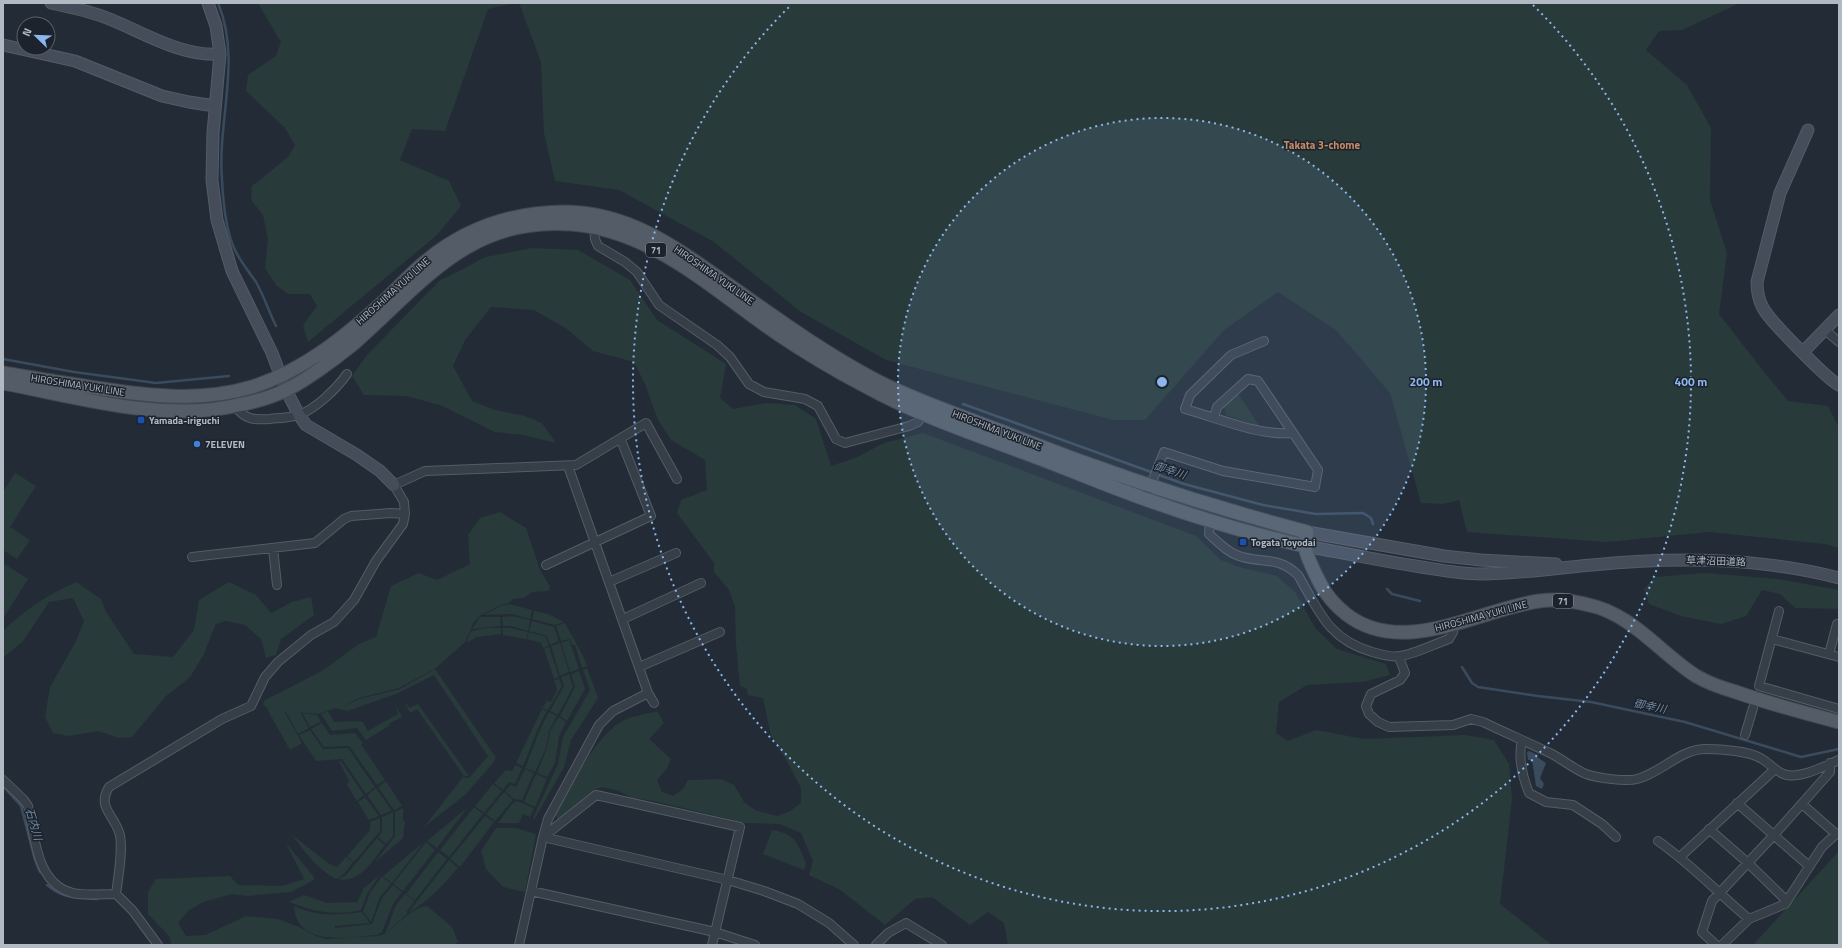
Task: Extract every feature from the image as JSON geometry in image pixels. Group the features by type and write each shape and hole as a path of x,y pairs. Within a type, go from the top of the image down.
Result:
{"main road":[{"name":"HIROSHIMA YUKI LINE","path":"3,373 65,384 145,395 178,397 204,396 235,392 282,376 309,361 333,345 380,304 426,260 467,234 505,219 534,213 571,212 610,218 650,233 682,251 739,293 835,358 925,408 1145,499 1210,521 1305,546"},
{"name":"HIROSHIMA YUKI LINE","path":"3,383 148,410 195,411 235,406 286,390 349,348 430,272 458,251 481,239 508,230 535,224 569,224 594,227 617,232 643,242 676,262 779,335 869,388 1150,486 1243,515 1307,532 1305,546 1314,572 1324,591 1338,608 1351,618 1365,625 1394,632 1410,632 1452,625 1502,608 1540,601 1557,600 1590,605 1613,613 1629,623 1676,662 1696,676 1711,684 1756,699 1839,722"}],"street":[{"path":"51,3 106,18 187,51 201,54 220,54"},
{"path":"116,894 121,841 119,832 106,808 104,795 109,787 222,719 251,706 266,677 278,662 311,635 334,622 354,600 376,561 403,524 405,514 404,502 394,485 380,471 357,455 306,425 286,390 282,376 232,271 221,236 212,180 213,133 220,54 216,26 208,3"},
{"path":"3,45 75,61 162,96 215,106"},
{"path":"1808,130 1780,193 1757,282 1757,297 1764,310 1803,352 1833,382 1839,385"},
{"path":"594,227 594,239 598,246 625,262 637,272 660,305 717,345 730,357 749,384 764,392 805,399 818,406 836,439 845,443 909,426 918,422 925,408"},
{"path":"1803,352 1839,316"},
{"path":"1825,330 1839,342"},
{"path":"1264,341 1231,355 1190,395 1185,409 1258,431 1281,434 1292,433"},
{"path":"235,406 241,414 252,419 284,418 299,415 331,393 346,374"},
{"path":"1145,499 1164,452 1229,472 1314,487 1318,470 1258,381 1248,379 1217,408 1214,417"},
{"path":"394,485 425,470 576,465 646,424 677,479"},
{"path":"546,565 652,516 621,440"},
{"path":"568,466 648,693 654,703"},
{"path":"192,557 315,543 344,519 352,516 391,513 405,514"},
{"path":"1210,521 1209,534 1229,551 1240,556 1271,560 1292,570 1298,575 1324,621 1340,637 1361,649 1382,655 1399,657 1449,639 1453,632 1452,625"},
{"path":"1307,532 1444,556 1520,563 1592,565"},
{"path":"1305,546 1406,565 1479,574 1515,574 1592,565"},
{"path":"273,548 277,585"},
{"path":"609,582 676,553"},
{"name":"草津沼田道路","path":"1592,565 1662,560 1704,559 1746,561 1789,567 1839,578"},
{"path":"623,620 701,583"},
{"path":"1779,611 1759,689 1839,709"},
{"path":"1829,654 1837,624 1839,624"},
{"path":"639,667 720,632"},
{"path":"1772,639 1839,657"},
{"path":"1399,657 1405,673 1400,680 1371,694 1366,706 1369,714 1378,722 1389,727 1453,725 1471,719 1483,722 1522,740 1587,774 1604,778 1635,780 1655,773 1669,762 1691,752 1704,749 1750,753 1762,759 1774,770 1786,775 1797,775 1839,760"},
{"path":"519,945 548,819 599,725 613,711 648,693"},
{"path":"1745,735 1753,708"},
{"path":"1522,740 1520,749 1529,793 1546,802 1573,805 1602,824 1616,837"},
{"path":"1716,945 1702,932 1712,901 1774,835 1830,772 1830,763"},
{"path":"1681,856 1774,770"},
{"path":"3,780 18,793 28,806 40,860 48,878 63,890 74,894 116,894 133,911 158,945"},
{"path":"543,837 596,795 740,827 712,945"},
{"path":"1737,804 1809,866"},
{"path":"1722,945 1748,919 1785,904 1822,847 1836,834 1802,804"},
{"path":"1709,829 1748,863 1787,901"},
{"path":"543,837 728,880 798,904 829,923 854,945"},
{"path":"1658,841 1681,856 1748,919"},
{"path":"531,891 715,932 755,945"},
{"path":"876,945 888,933 906,923 942,945"}],"shaded area":[{"path":"258,3 514,3 488,9 445,131 412,129 400,160 449,181 461,206 437,235 308,342 303,325 317,306 310,294 288,294 276,285 265,268 268,239 263,215 251,200 252,186 288,157 295,145 285,128 246,91 248,75 276,56 281,42"},
{"path":"519,3 1740,3 1682,30 1659,31 1646,50 1687,85 1711,128 1710,200 1727,253 1719,314 1788,401 1828,406 1839,428 1839,548 1825,544 1709,532 1607,542 1467,532 1459,500 1443,504 1421,503 1390,393 1336,330 1278,292 1224,330 1145,420 1113,420 886,360 801,312 714,242 619,190 555,181 544,133 541,62"},
{"path":"532,248 578,250 630,280 657,320 726,364 720,398 733,409 766,403 795,405 816,419 831,466 855,458 884,443 923,433 1196,536 1221,560 1239,567 1277,576 1295,592 1316,629 1337,649 1386,664 1390,675 1363,682 1307,685 1279,702 1276,733 1288,741 1316,730 1364,739 1465,735 1494,740 1509,764 1512,799 1500,904 1552,945 1008,945 1004,923 988,912 970,925 932,897 915,899 885,925 839,889 809,875 813,861 801,833 780,824 746,823 654,801 633,798 619,791 603,787 596,789 558,819 555,815 583,765 599,742 619,723 632,717 657,711 664,723 649,739 671,759 667,768 657,780 662,792 673,796 683,789 688,780 721,779 734,785 744,802 755,810 777,816 790,811 801,803 801,788 788,763 771,736 763,698 748,695 746,688 740,686 736,644 735,607 729,590 714,572 714,563 677,513 681,500 707,490 705,460 671,440 658,420 645,384 634,362 593,351 567,329 534,310 491,307 465,340 453,366 472,401 495,410 525,416 542,423 556,443 523,435 495,432 440,405 406,396 364,395 352,376 367,355 439,281 486,257"},
{"path":"1238,393 1260,427 1226,415 1224,407"},
{"path":"15,473 36,486 10,527 30,540 17,559 3,550 3,492"},
{"path":"500,512 526,528 540,570 550,587 548,591 533,592 523,598 513,599 509,603 501,605 481,615 474,622 465,642 436,668 399,688 359,698 339,709 336,708 318,714 300,712 309,728 298,734 284,711 302,743 290,750 267,709 269,708 263,704 265,700 322,671 359,644 376,637 391,586 419,573 437,580 470,564 468,535 480,518"},
{"path":"3,563 28,579 3,619"},
{"path":"1705,573 1778,579 1839,590 1839,609 1795,608 1780,594 1762,590 1746,616 1721,624 1681,616 1649,604 1644,589 1655,577"},
{"path":"76,582 101,599 106,612 134,654 173,657 194,630 199,600 229,582 256,595 271,613 292,602 311,597 314,615 281,639 276,655 266,658 261,639 245,625 226,621 216,624 203,656 190,677 165,697 132,737 119,738 98,731 69,736 53,733 45,717 50,687 76,641 84,621 73,598 49,602 23,641 3,658 3,631 37,603"},
{"path":"510,604 532,610 530,619 512,614 483,615 501,606"},
{"path":"534,611 548,614 564,622 555,625 532,619"},
{"path":"512,616 530,620 528,631 511,626 503,626 502,617"},
{"path":"480,617 500,617 501,626 472,629"},
{"path":"532,621 554,627 559,641 550,645 547,636 529,631"},
{"path":"565,623 587,666 582,668 575,645 572,645 570,639 561,641 556,626"},
{"path":"486,628 501,628 501,634 477,637 466,643 471,631"},
{"path":"502,628 511,628 528,632 526,639 503,635"},
{"path":"529,632 546,637 549,646 543,648 541,643 527,639"},
{"path":"569,640 579,669 570,672 561,643"},
{"path":"560,643 569,672 560,676 551,646"},
{"path":"549,647 559,677 554,679 544,649"},
{"path":"587,668 598,698 571,740 564,767 534,820 533,818 558,764 563,737 590,690 583,670"},
{"path":"435,669 496,758 466,794 424,827 463,777 469,778 488,756 434,675 396,694 347,711 339,709 359,699 400,689"},
{"path":"579,671 585,689 567,721 560,716 575,687 571,674"},
{"path":"569,674 573,687 558,715 550,711 564,686 561,677"},
{"path":"559,679 562,686 548,710 542,708 547,701 551,702 557,690 554,680"},
{"path":"404,702 410,708 418,704 469,776 464,776 417,709 410,713"},
{"path":"396,706 402,717 390,723 389,726 366,740 357,728 332,731 321,714 328,711 334,722 363,722 368,731 398,714"},
{"path":"542,709 547,711 523,766 516,763"},
{"path":"549,712 557,716 549,731 546,748 535,772 525,768 539,732"},
{"path":"302,713 317,715 321,722 310,727"},
{"path":"559,717 566,722 559,736 555,763 547,777 537,773 547,748 550,731"},
{"path":"322,723 330,735 355,733 363,743 361,744 385,780 377,785 349,746 324,747 311,729"},
{"path":"310,730 323,749 348,748 375,787 366,794 342,759 316,761 299,735"},
{"path":"339,761 341,761 364,795 357,801 347,785 349,781"},
{"path":"515,765 522,768 515,784 509,782 503,790 494,783 506,770 512,771"},
{"path":"525,769 534,773 522,800 514,799 505,791 510,785 516,787"},
{"path":"536,774 547,779 535,807 524,802"},
{"path":"386,781 402,806 394,810 378,787"},
{"path":"493,784 502,791 484,813 475,806"},
{"path":"376,788 392,811 381,815 367,795"},
{"path":"504,792 513,800 495,821 486,814"},
{"path":"365,797 379,816 369,820 358,802"},
{"path":"517,801 534,808 530,817 523,814 519,823 498,823 512,804"},
{"path":"474,807 483,814 449,857 440,850"},
{"path":"403,808 403,821 405,821 403,838 375,862 395,836 395,812"},
{"path":"467,808 437,848 427,841"},
{"path":"393,812 393,836 386,844 378,837 382,832 382,817"},
{"path":"485,816 494,822 460,867 450,859"},
{"path":"380,818 380,831 354,862 347,856 370,830 370,822"},
{"path":"496,828 516,828 536,834 525,892 503,887 486,869 481,851"},
{"path":"772,830 786,834 795,840 806,863 804,870 763,854"},
{"path":"291,834 329,864 337,867 346,857 353,862 345,873 337,879 317,865"},
{"path":"377,838 385,845 366,869 353,878 346,880 338,879 346,875"},
{"path":"285,842 314,877 314,880 291,892 247,896 232,894 203,902 188,911 178,923 186,936 206,935 246,916 278,919 326,939 377,936 385,934 396,905 405,894 415,901 407,911 407,914 387,932 411,913 421,907 427,906 452,927 458,942 453,945 171,945 170,937 148,914 148,892 156,879 230,876 238,885 282,886 304,879"},
{"path":"424,842 392,883 383,876"},
{"path":"426,842 435,850 403,891 393,884"},
{"path":"1839,851 1839,945 1753,945"},
{"path":"438,852 447,859 415,900 406,894"},
{"path":"449,860 458,868 429,898 408,913"},
{"path":"380,875 368,892 361,910 333,913 316,911 289,902 304,895 327,903 357,902 364,888"},
{"path":"382,876 391,884 380,897 371,922 363,911 370,893"},
{"path":"393,885 402,892 393,904 382,932 377,935 339,938 326,937 314,934 304,929 297,919 294,906 320,914 362,912 370,923 335,926 335,928 372,924 382,898"}],"water":[{"path":"1529,751 1538,755 1537,757 1546,763 1540,778 1544,784 1542,789 1536,786 1532,760 1528,760 1527,752"}],"waterway":[{"path":"218,3 225,25 228,46 227,91 221,158 224,207 230,236 236,252 262,293 276,326"},
{"path":"3,359 74,372 156,383 229,376"},
{"name":"御幸川","path":"963,404 1184,484 1263,505 1316,514 1363,513 1371,518 1373,524"},
{"name":"御幸川","path":"1387,589 1392,594 1420,601"},
{"name":"御幸川","path":"1462,667 1472,683 1478,687 1591,702 1685,722 1801,757 1839,749"},
{"name":"石内川","path":"3,786 21,806 35,860 40,872"},
{"name":"石内川","path":"47,885 58,893 70,897 97,899"}],"place":[{"name":"Yamada-iriguchi","path":"141,420"},
{"name":"7ELEVEN","path":"197,444"},
{"name":"Togata Toyodai","path":"1243,542"}],"district":[{"name":"Takata 3-chome","path":"1322,145"}]}
